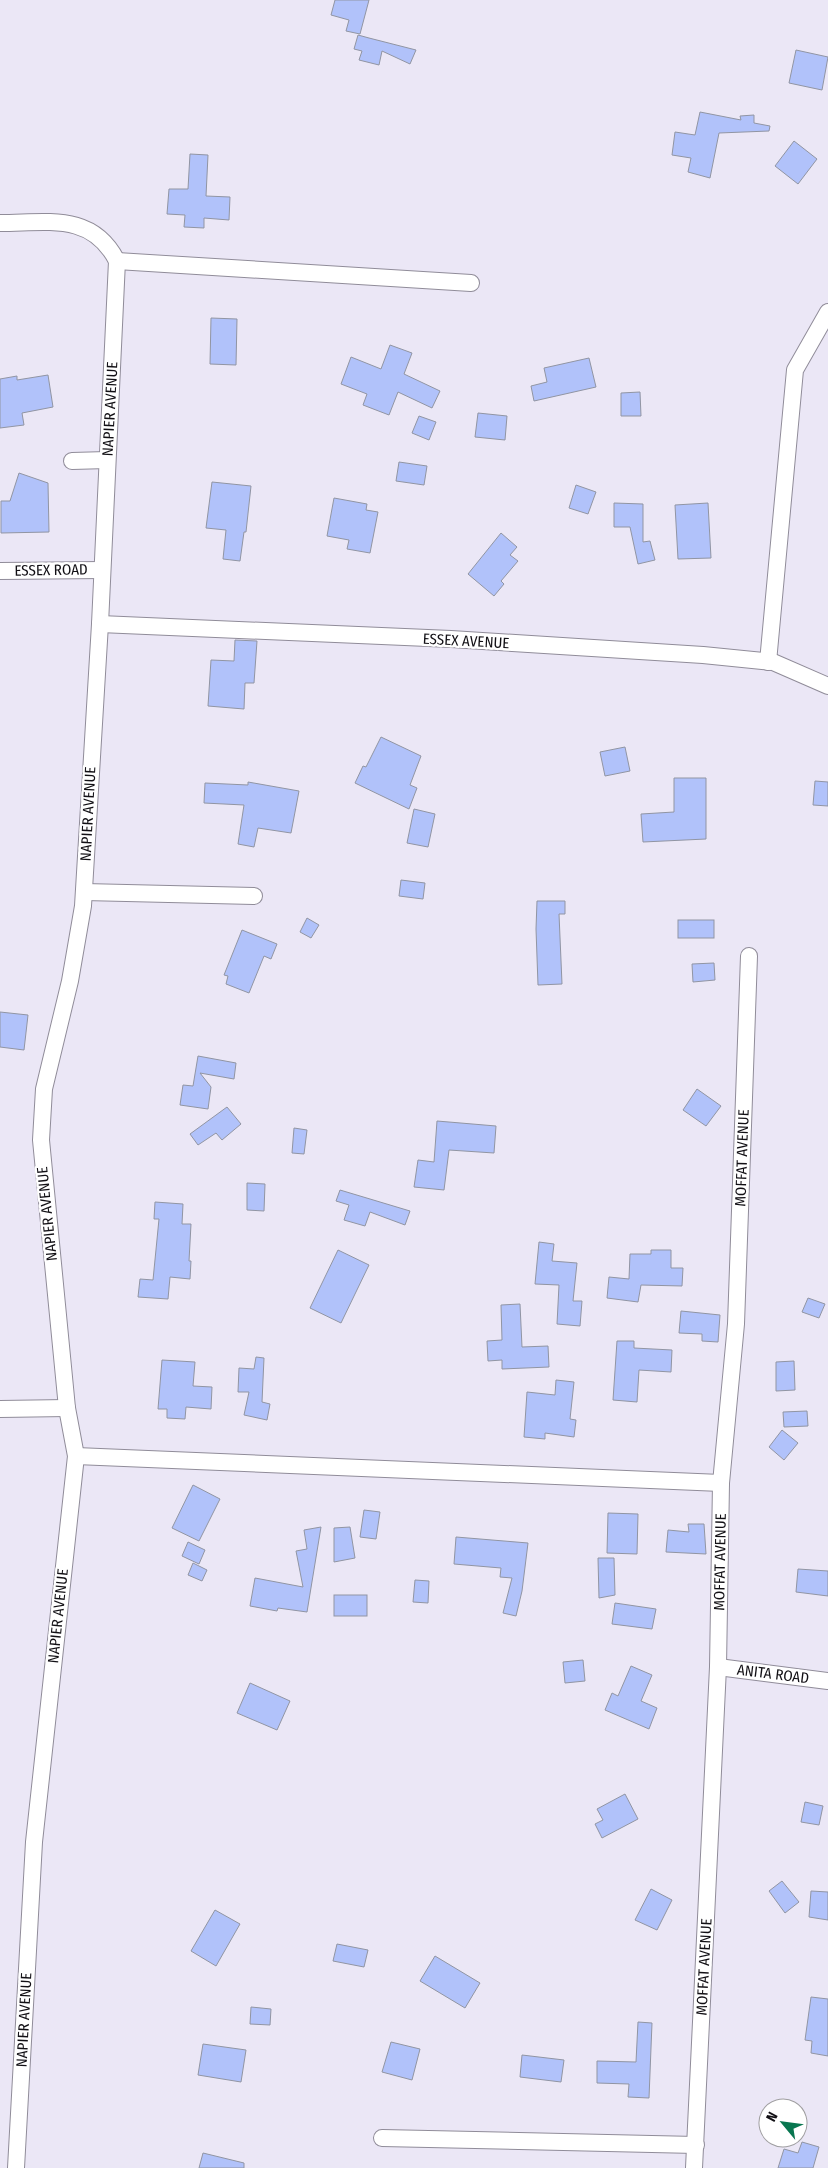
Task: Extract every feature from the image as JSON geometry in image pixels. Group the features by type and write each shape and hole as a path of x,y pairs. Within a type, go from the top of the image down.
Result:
{"street":[{"path":"0,223 61,223 80,226 93,231 104,240 117,261 471,283"},
{"name":"NAPIER AVENUE","path":"16,2168 34,1842 76,1456 67,1408 41,1140 44,1090 70,980 84,892 100,624 117,261"},
{"path":"768,662 796,370 828,312"},
{"path":"72,461 107,460"},
{"name":"ESSEX ROAD","path":"0,571 102,570"},
{"name":"ESSEX AVENUE","path":"100,624 451,639 694,654 768,662 828,686"},
{"path":"84,892 254,896"},
{"name":"MOFFAT AVENUE","path":"694,2168 718,1666 721,1483 736,1324 749,956"},
{"path":"0,1409 67,1408"},
{"path":"76,1456 721,1483"},
{"name":"ANITA ROAD","path":"718,1666 828,1681"},
{"path":"382,2138 696,2145"}],"building":[{"path":"335,0 369,0 360,34 346,31 349,20 331,15"},
{"path":"358,35 416,50 410,64 382,51 379,65 359,60 362,51 354,49"},
{"path":"796,50 828,57 822,90 789,83"},
{"path":"700,112 741,120 740,116 754,115 754,123 770,126 769,131 719,133 710,178 688,172 691,158 672,155 675,132 695,135"},
{"path":"794,141 817,159 798,184 775,166"},
{"path":"190,154 208,155 206,196 230,197 229,220 204,218 204,228 184,227 185,215 167,214 169,189 188,189"},
{"path":"211,318 237,319 236,365 210,364"},
{"path":"390,345 412,353 404,374 440,391 432,408 398,392 389,415 363,405 367,394 341,384 351,357 381,369"},
{"path":"589,358 596,387 534,401 531,386 547,382 544,368"},
{"path":"48,375 53,407 22,413 24,425 0,428 0,379 17,376 17,380"},
{"path":"640,392 641,416 621,416 621,393"},
{"path":"478,413 507,416 505,440 475,437"},
{"path":"419,416 436,422 429,440 412,433"},
{"path":"399,462 427,466 424,485 396,481"},
{"path":"19,473 48,483 49,532 1,533 1,501 10,501"},
{"path":"212,482 251,486 246,532 244,532 240,561 223,559 226,530 206,528"},
{"path":"576,485 596,492 588,514 569,508"},
{"path":"334,498 367,504 366,510 378,512 370,553 347,549 349,540 327,536"},
{"path":"614,503 643,504 643,542 650,541 655,560 638,564 630,527 614,527"},
{"path":"708,503 711,558 678,559 675,505"},
{"path":"501,533 517,547 510,555 518,561 501,581 504,584 494,596 468,574"},
{"path":"235,640 257,641 254,683 245,683 244,709 208,706 211,660 234,661"},
{"path":"381,737 421,756 410,785 417,788 409,809 355,783 363,766 366,767"},
{"path":"625,747 630,771 605,776 600,752"},
{"path":"674,778 706,778 706,839 643,842 641,814 674,812"},
{"path":"815,781 828,782 828,806 813,805"},
{"path":"248,782 299,791 291,833 258,828 254,847 238,844 244,805 204,803 205,783 248,785"},
{"path":"414,809 435,814 428,847 407,843"},
{"path":"401,880 425,883 423,899 399,896"},
{"path":"537,901 565,901 565,914 559,914 562,984 538,985"},
{"path":"307,918 319,925 311,938 300,932"},
{"path":"678,920 714,920 714,938 678,938"},
{"path":"242,930 277,944 271,959 264,956 249,993 226,984 228,976 224,975"},
{"path":"714,963 715,980 693,982 692,964"},
{"path":"0,1012 28,1015 24,1050 0,1047"},
{"path":"198,1056 236,1063 234,1079 200,1073 211,1087 208,1109 180,1105 183,1085 193,1086"},
{"path":"697,1089 721,1106 706,1126 683,1110"},
{"path":"227,1107 241,1124 222,1140 216,1133 198,1145 190,1134"},
{"path":"437,1121 496,1126 494,1153 449,1150 444,1190 414,1187 418,1160 434,1162"},
{"path":"294,1128 307,1130 304,1154 292,1153"},
{"path":"247,1183 265,1184 264,1211 247,1210"},
{"path":"340,1190 410,1211 405,1225 370,1212 365,1226 344,1220 349,1205 336,1201"},
{"path":"155,1202 183,1204 182,1224 191,1224 190,1279 170,1277 168,1299 138,1297 140,1279 153,1280 159,1219 154,1219"},
{"path":"539,1242 554,1244 552,1261 577,1263 573,1301 582,1301 580,1326 557,1324 559,1285 535,1284"},
{"path":"338,1250 369,1265 341,1323 310,1308"},
{"path":"651,1250 671,1250 671,1268 683,1268 682,1286 641,1285 638,1302 607,1298 609,1277 629,1279 630,1254 651,1254"},
{"path":"808,1298 825,1304 819,1318 802,1312"},
{"path":"520,1304 522,1347 548,1346 549,1367 502,1369 502,1360 488,1361 487,1341 502,1340 501,1305"},
{"path":"681,1311 720,1315 718,1342 702,1341 702,1334 679,1333"},
{"path":"617,1341 634,1341 634,1348 672,1350 671,1372 639,1370 637,1402 613,1400"},
{"path":"256,1357 264,1358 262,1402 270,1404 267,1420 244,1415 249,1392 238,1392 239,1368 254,1369"},
{"path":"162,1360 195,1362 193,1386 212,1387 211,1409 186,1407 185,1419 167,1418 167,1409 158,1409"},
{"path":"794,1361 795,1390 776,1391 776,1362"},
{"path":"556,1380 574,1382 570,1419 576,1420 574,1437 545,1433 545,1439 524,1437 527,1392 555,1395"},
{"path":"807,1411 808,1426 784,1427 783,1412"},
{"path":"782,1430 798,1443 784,1460 769,1447"},
{"path":"193,1485 220,1499 199,1541 172,1528"},
{"path":"364,1510 380,1512 376,1539 360,1537"},
{"path":"608,1513 638,1514 637,1554 607,1553"},
{"path":"688,1524 704,1524 706,1554 666,1552 668,1530 689,1532"},
{"path":"321,1527 307,1612 278,1608 277,1611 250,1606 255,1578 303,1587 296,1551 307,1549 304,1530"},
{"path":"350,1527 355,1558 334,1562 334,1528"},
{"path":"456,1537 528,1543 522,1591 516,1616 503,1613 512,1578 500,1577 501,1568 454,1564"},
{"path":"188,1542 205,1550 199,1564 182,1556"},
{"path":"598,1558 614,1558 615,1595 599,1598"},
{"path":"193,1563 207,1570 202,1581 188,1575"},
{"path":"798,1569 828,1571 828,1596 796,1592"},
{"path":"415,1580 429,1581 428,1603 413,1602"},
{"path":"334,1595 367,1595 367,1616 334,1616"},
{"path":"615,1603 656,1609 652,1629 612,1624"},
{"path":"583,1660 585,1681 565,1683 563,1662"},
{"path":"631,1666 652,1675 641,1701 657,1708 649,1729 605,1710 612,1693 618,1696"},
{"path":"250,1683 290,1701 277,1730 237,1713"},
{"path":"625,1794 638,1819 602,1838 595,1824 603,1820 597,1809"},
{"path":"805,1802 823,1806 819,1825 801,1822"},
{"path":"782,1881 799,1902 785,1913 769,1891"},
{"path":"651,1889 672,1900 657,1930 635,1920"},
{"path":"811,1891 828,1892 828,1920 809,1917"},
{"path":"215,1910 240,1924 216,1966 191,1951"},
{"path":"337,1944 368,1950 364,1967 333,1961"},
{"path":"435,1956 480,1983 465,2008 420,1981"},
{"path":"811,1997 828,1999 828,2056 811,2053 812,2041 805,2040"},
{"path":"251,2007 271,2009 270,2025 250,2024"},
{"path":"638,2022 652,2023 649,2098 628,2097 629,2084 597,2083 597,2061 636,2062"},
{"path":"391,2042 420,2049 412,2080 382,2072"},
{"path":"203,2044 246,2050 241,2082 198,2075"},
{"path":"522,2055 564,2060 561,2082 520,2077"},
{"path":"808,2144 819,2147 813,2168 778,2168 784,2149 798,2153 800,2148 808,2148"},
{"path":"203,2153 244,2163 244,2168 199,2168"}]}
